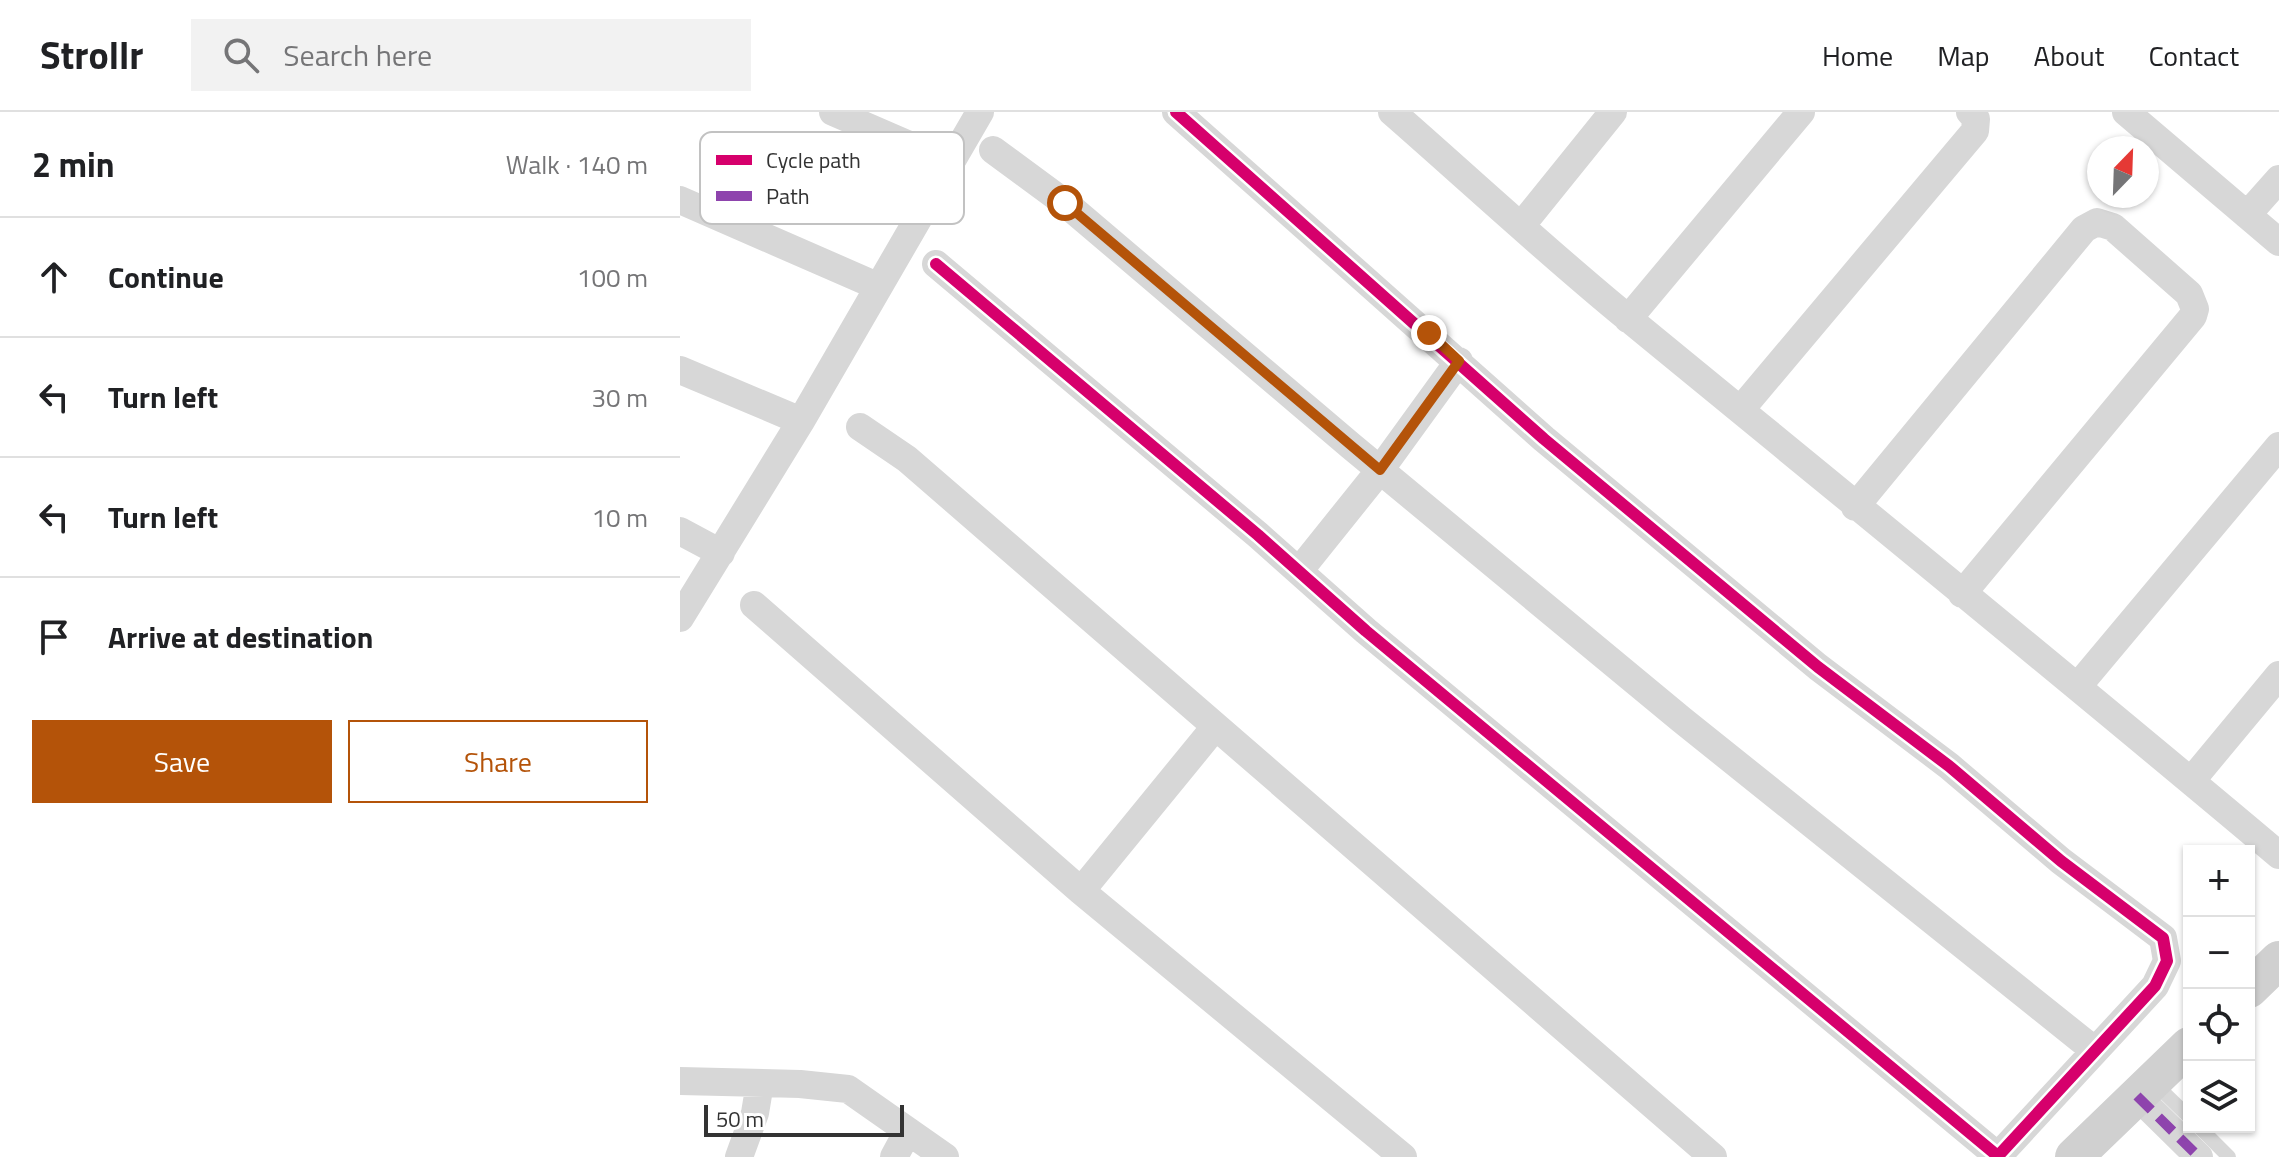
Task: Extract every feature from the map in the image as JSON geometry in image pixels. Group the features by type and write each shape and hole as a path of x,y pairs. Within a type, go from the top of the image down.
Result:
{"street":[{"path":"833,112 879,132"},
{"path":"964,140 980,112"},
{"path":"936,264 1366,631 1998,1156 2155,986 2167,961 2163,938 2061,861 1949,766 1818,667 1544,439 1176,112"},
{"path":"1521,226 1613,112"},
{"path":"1628,319 1801,112"},
{"path":"1742,408 1975,131 1976,119 1970,112"},
{"path":"2126,112 2279,242"},
{"path":"1405,116 1521,226 1628,319 1742,408 1855,507 2078,686 2279,855"},
{"path":"993,150 1065,203 1694,730 2094,1050"},
{"path":"2247,215 2279,179"},
{"path":"680,200 700,209"},
{"path":"1855,507 2084,229 2097,222 2113,227 2189,294 2195,309 2193,316 1962,594"},
{"path":"735,224 877,286"},
{"path":"680,618 801,421 914,224"},
{"path":"1299,571 1380,470 1459,361"},
{"path":"680,370 801,421"},
{"path":"860,427 907,459 1713,1157"},
{"path":"2078,686 2279,446"},
{"path":"680,531 721,553"},
{"path":"754,605 1081,891 1403,1157"},
{"path":"2191,781 2279,675"},
{"path":"1081,891 1215,727"},
{"path":"2255,983 2279,960"},
{"path":"2074,1157 2183,1052"},
{"path":"680,1081 848,1089 945,1157"},
{"path":"739,1157 755,1113 760,1083"},
{"path":"2145,1089 2199,1157"},
{"path":"894,1157 908,1131"}],"lane":[{"path":"2145,1089 2183,1113"},
{"path":"2205,1133 2229,1157"}],"marked path":[{"path":"2137,1096 2199,1157"}],"cycle path":[{"path":"1176,112 1544,439 1818,667 1949,766 2061,861 2163,938 2167,961 2155,986 1998,1156"},
{"path":"936,264 1258,535 1366,631 1999,1157"}],"route":[{"path":"1065,203 1380,470 1459,361 1429,333"}]}
